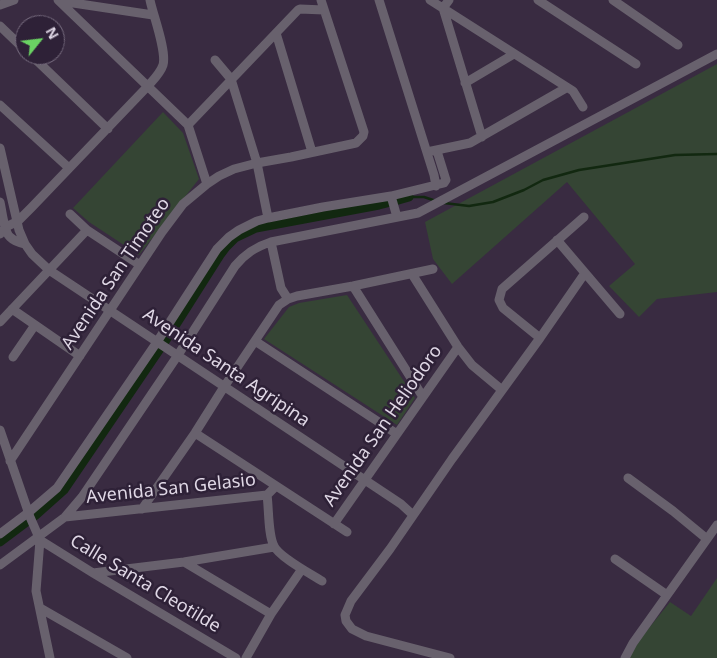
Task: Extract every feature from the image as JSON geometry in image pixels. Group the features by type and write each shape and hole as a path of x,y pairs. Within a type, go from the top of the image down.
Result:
{"street":[{"path":"0,5 14,0"},
{"path":"2,233 18,221 108,129 160,72 164,61 163,52 150,0"},
{"path":"188,126 300,9 324,10 322,0"},
{"path":"379,0 436,186"},
{"path":"430,0 572,91 583,107"},
{"path":"443,8 449,0"},
{"path":"538,0 636,64"},
{"path":"613,0 678,45"},
{"path":"59,1 153,14"},
{"path":"59,1 188,126 207,184"},
{"path":"443,8 482,137"},
{"name":"Avenida San Timoteo","path":"10,461 162,232 183,204 219,176 234,170 256,162 356,143 363,136 364,132 324,10"},
{"path":"0,26 15,40"},
{"path":"276,33 312,152"},
{"path":"465,83 514,54"},
{"path":"0,565 38,535 65,517 82,498 175,353 242,258 256,248 271,242 418,213 717,54"},
{"path":"215,60 232,79 256,162 268,218"},
{"path":"41,65 108,129"},
{"path":"427,152 470,144 566,88"},
{"path":"0,105 69,168"},
{"path":"0,148 19,230 25,244"},
{"path":"0,534 30,514 57,488 159,343 218,249 229,237 257,221 268,218 391,196 444,183 446,180 437,151"},
{"path":"391,196 397,217"},
{"path":"0,202 2,233"},
{"path":"70,214 88,230 140,265"},
{"path":"540,338 503,308 499,300 502,289 584,217"},
{"path":"0,322 88,230"},
{"path":"2,233 16,242 25,244"},
{"path":"557,240 620,314"},
{"path":"271,242 281,288 288,299"},
{"name":"Avenida Santa Agripina","path":"25,244 32,254 50,270 401,504 413,515"},
{"path":"142,509 195,433 275,309 283,302 296,296 433,269"},
{"path":"450,658 366,636 352,629 346,621 345,615 351,601 390,549 452,458 585,273"},
{"path":"412,274 458,347 472,365 502,390"},
{"path":"353,286 424,397"},
{"path":"12,309 80,356"},
{"path":"13,357 35,325"},
{"path":"255,341 397,434"},
{"name":"Avenida San Heliodoro","path":"334,524 458,347"},
{"path":"0,430 38,535 36,591 50,658"},
{"path":"195,433 347,532"},
{"path":"628,478 707,539"},
{"name":"Avenida San Gelasio","path":"65,517 267,495 276,486"},
{"path":"267,495 274,547 281,554 322,582"},
{"path":"625,658 666,595 717,525"},
{"name":"Calle Santa Cleotilde","path":"38,535 93,573 236,658"},
{"path":"93,573 184,562 274,547"},
{"path":"615,559 666,595"},
{"path":"184,562 271,614"},
{"path":"246,658 271,614 302,569"},
{"path":"40,608 127,658"}],"green space":[{"path":"717,64 717,292 657,299 639,317 609,286 635,264 567,182 452,284 433,259 425,222"},
{"path":"163,112 183,133 199,179 139,255 89,222 73,208"},
{"path":"347,295 415,398 397,425 264,339 289,307 299,303"},
{"path":"717,578 717,658 628,658 636,644 670,602 691,616"}],"waterway":[{"path":"444,203 469,206 493,202 524,190 543,180 579,170 675,155 717,154"},
{"path":"409,197 424,197 436,201"},
{"path":"0,542 36,515 64,490 168,337 220,255 235,238 256,228 379,205 409,197"}]}
